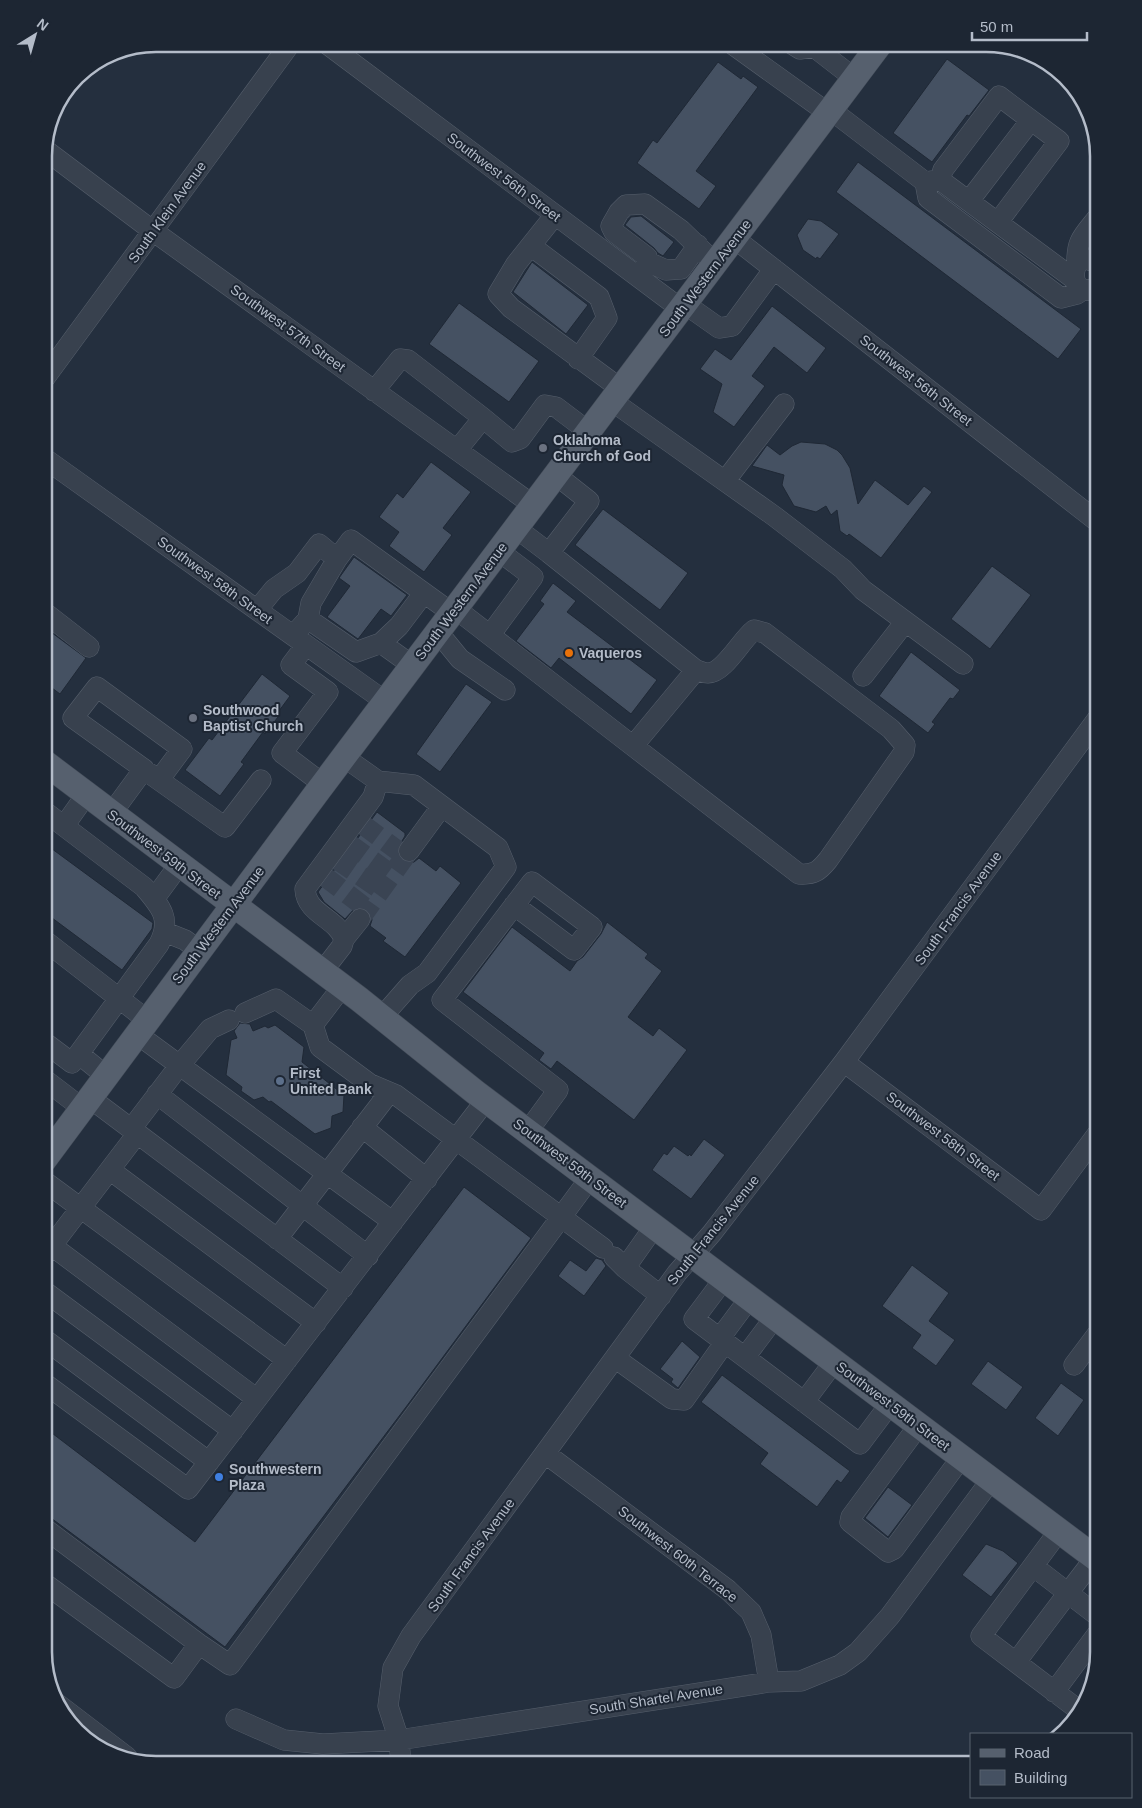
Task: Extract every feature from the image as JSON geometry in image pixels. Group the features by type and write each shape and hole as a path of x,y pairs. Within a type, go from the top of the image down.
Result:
{"main road":[{"name":"South Western Avenue","path":"52,1149 323,784 873,53"},
{"name":"Southwest 59th Street","path":"53,769 342,986 486,1100 1090,1554"}],"street":[{"name":"South Klein Avenue","path":"53,367 283,53"},
{"name":"Southwest 56th Street","path":"339,53 605,253 643,270 683,307 719,328 732,326 774,269"},
{"path":"745,53 933,181 969,201 1083,280"},
{"path":"824,53 854,78"},
{"path":"998,222 1059,141 998,96 933,181 928,198 1061,298 1077,294 1083,280 1080,262 1090,260"},
{"path":"969,201 1032,120"},
{"name":"Southwest 57th Street","path":"53,156 153,231 533,505"},
{"path":"698,246 680,269 643,270 647,256 614,232 611,226 619,212 626,205 645,204 681,230 698,246 715,263"},
{"path":"555,215 516,264 498,294 510,308 578,358 616,395 725,481 843,569 863,590 963,664"},
{"path":"1083,280 1076,252 1079,242 1090,228"},
{"path":"605,253 619,236"},
{"name":"Southwest 56th Street","path":"734,238 1090,516"},
{"path":"531,246 599,297 607,318 578,358"},
{"path":"374,390 400,359 408,360 512,442 520,439 545,405 556,407 589,432"},
{"path":"725,481 784,404"},
{"path":"457,450 483,418"},
{"name":"Southwest 58th Street","path":"53,464 386,702"},
{"path":"549,553 589,501 556,475"},
{"path":"323,784 282,753 328,692 291,665 308,619 311,603 350,540 424,593 449,618 490,635 800,874 818,872 828,860 904,752 905,745 891,729 765,633 754,630 719,670 708,673 696,670 516,528"},
{"path":"256,610 274,589 297,573 319,544 337,559"},
{"path":"490,635 533,577 499,551"},
{"path":"308,619 356,652 381,642 399,626 424,593"},
{"path":"449,618 460,659 505,690"},
{"path":"53,619 89,648"},
{"path":"863,676 905,622"},
{"path":"381,642 412,666"},
{"path":"633,746 696,670"},
{"path":"111,814 151,775 182,749 97,687 73,718 151,775 225,828 261,780"},
{"name":"South Francis Avenue","path":"401,1755 388,1706 393,1668 411,1636 661,1296 844,1062 1090,729"},
{"path":"344,756 378,781 414,785 498,848 506,867 428,973 410,985 382,1017"},
{"path":"344,939 342,932 309,904 305,889 320,873 359,822 373,797 378,781"},
{"path":"64,826 86,795"},
{"path":"410,851 442,806"},
{"path":"52,1048 72,1063 120,999 159,944 165,932 165,921 162,911 144,887 53,817"},
{"path":"154,899 179,865"},
{"path":"514,905 442,1000 558,1090 528,1131"},
{"path":"322,972 360,919"},
{"path":"165,932 184,940 200,951"},
{"path":"52,947 120,999 142,1027 179,1066 328,1172 393,1222"},
{"path":"313,1025 342,986"},
{"path":"52,1245 110,1170 158,1094 210,1029 276,999 313,1025 320,1047 370,1084 396,1095 561,1217 661,1296"},
{"path":"79,1054 106,1076"},
{"name":"Southwest 58th Street","path":"844,1062 1041,1210 1090,1144"},
{"path":"52,1084 134,1131 343,1288"},
{"path":"277,1238 389,1093"},
{"path":"158,1094 368,1256"},
{"path":"52,1389 188,1489 486,1100"},
{"path":"362,1128 427,1179"},
{"path":"110,1170 316,1323"},
{"path":"52,1534 230,1665 590,1178"},
{"path":"52,1187 287,1360"},
{"path":"614,1258 654,1227"},
{"path":"52,1254 257,1399"},
{"path":"724,1279 694,1319 804,1402 860,1444 890,1404"},
{"path":"52,1297 233,1431"},
{"path":"615,1358 672,1399 684,1400 749,1298"},
{"path":"745,1357 775,1317"},
{"path":"1074,1365 1090,1343"},
{"path":"52,1345 209,1462"},
{"path":"804,1402 834,1362"},
{"path":"919,1425 851,1517 850,1522 888,1552 894,1549 961,1458"},
{"name":"Southwest 60th Terrace","path":"546,1454 728,1590 751,1612 761,1635 769,1682"},
{"name":"South Shartel Avenue","path":"236,1719 284,1740 323,1744 398,1740 769,1682 801,1681 840,1665 858,1652 890,1616 991,1480"},
{"path":"1059,1531 981,1636 1074,1706"},
{"path":"1033,1566 1090,1610"},
{"path":"1016,1662 1090,1566"},
{"path":"52,1589 174,1678 199,1644"},
{"path":"1054,1692 1090,1644"},
{"path":"76,1717 115,1747"}],"building":[{"path":"947,59 989,90 969,116 967,115 932,162 893,133"},
{"path":"718,62 741,79 743,76 758,87 696,171 716,186 699,209 637,163 653,140 657,143"},
{"path":"858,162 1081,329 1058,359 836,192"},
{"path":"641,216 674,242 663,256 625,225 631,217"},
{"path":"808,219 821,221 839,234 820,259 817,257 816,259 803,250 797,235"},
{"path":"532,262 588,305 566,334 513,292"},
{"path":"459,303 539,361 509,402 429,344"},
{"path":"772,306 826,348 807,373 774,347 752,376 765,386 734,427 713,412 722,384 700,369 715,349 731,360"},
{"path":"801,442 825,444 842,455 850,468 858,504 875,480 908,505 924,486 932,492 881,558 849,534 847,536 840,531 837,510 831,515 826,506 816,512 794,506 782,485 784,475 752,466 767,445 780,455"},
{"path":"431,462 471,492 443,528 452,535 424,572 389,546 399,532 379,517 397,493 403,498"},
{"path":"603,509 688,573 660,610 575,545"},
{"path":"354,557 407,595 391,616 381,609 358,639 327,617 350,586 339,578"},
{"path":"992,566 1031,595 990,649 951,619"},
{"name":"Vaqueros","path":"553,583 576,601 567,612 657,680 631,714 559,658 551,668 516,641 544,604 540,601"},
{"path":"53,633 86,658 60,694 53,688"},
{"path":"911,652 960,690 953,699 950,698 932,722 935,724 928,733 879,696"},
{"path":"262,674 290,696 276,715 278,717 265,734 263,732 241,762 244,764 220,796 185,770 209,738 212,740"},
{"path":"466,684 492,702 440,772 416,754"},
{"path":"377,812 405,833 397,849 398,855 402,860 408,863 414,862 419,858 436,871 440,866 461,883 405,957 383,941 386,938 370,926 372,920 367,909 355,908 345,919 324,902 318,892"},
{"path":"53,849 153,923 152,929 122,970 52,918"},
{"path":"607,922 648,954 645,958 662,971 628,1017 653,1036 659,1028 687,1050 634,1120 557,1061 551,1069 539,1060 544,1053 463,992 512,927 570,971 601,934"},
{"name":"First United Bank","path":"240,1023 250,1024 253,1031 265,1026 268,1028 275,1025 304,1047 302,1062 344,1095 343,1112 332,1116 331,1128 315,1134 271,1101 269,1102 263,1097 254,1100 241,1091 242,1087 226,1075 231,1040 237,1038 234,1031"},
{"path":"704,1139 725,1155 691,1199 652,1170 664,1153 667,1155 674,1146 688,1156 690,1154 691,1156"},
{"path":"464,1187 531,1238 225,1647 52,1519 52,1433 195,1542"},
{"path":"596,1258 602,1260 606,1266 584,1296 558,1276 570,1260 586,1271"},
{"path":"912,1265 949,1293 929,1321 955,1340 936,1366 912,1348 921,1335 882,1306"},
{"path":"682,1341 700,1357 678,1388 671,1382 673,1379 660,1369"},
{"path":"988,1361 1023,1387 1006,1410 971,1384"},
{"path":"722,1375 850,1471 841,1483 837,1480 817,1507 760,1464 768,1453 701,1402"},
{"path":"1061,1383 1084,1400 1058,1436 1035,1418"},
{"path":"888,1487 912,1505 888,1537 865,1518"},
{"path":"986,1544 1003,1551 1018,1563 991,1597 962,1575"}],"tunnel":[{"path":"362,824 405,856"},
{"path":"348,843 392,875"},
{"path":"360,919 409,851"},
{"path":"336,859 381,890"},
{"path":"324,876 367,909"}],"place":[{"name":"Oklahoma Church of God","path":"543,448"},
{"name":"Vaqueros","path":"569,653"},
{"name":"Southwood Baptist Church","path":"193,718"},
{"name":"First United Bank","path":"280,1081"},
{"name":"Southwestern Plaza","path":"219,1477"}]}
